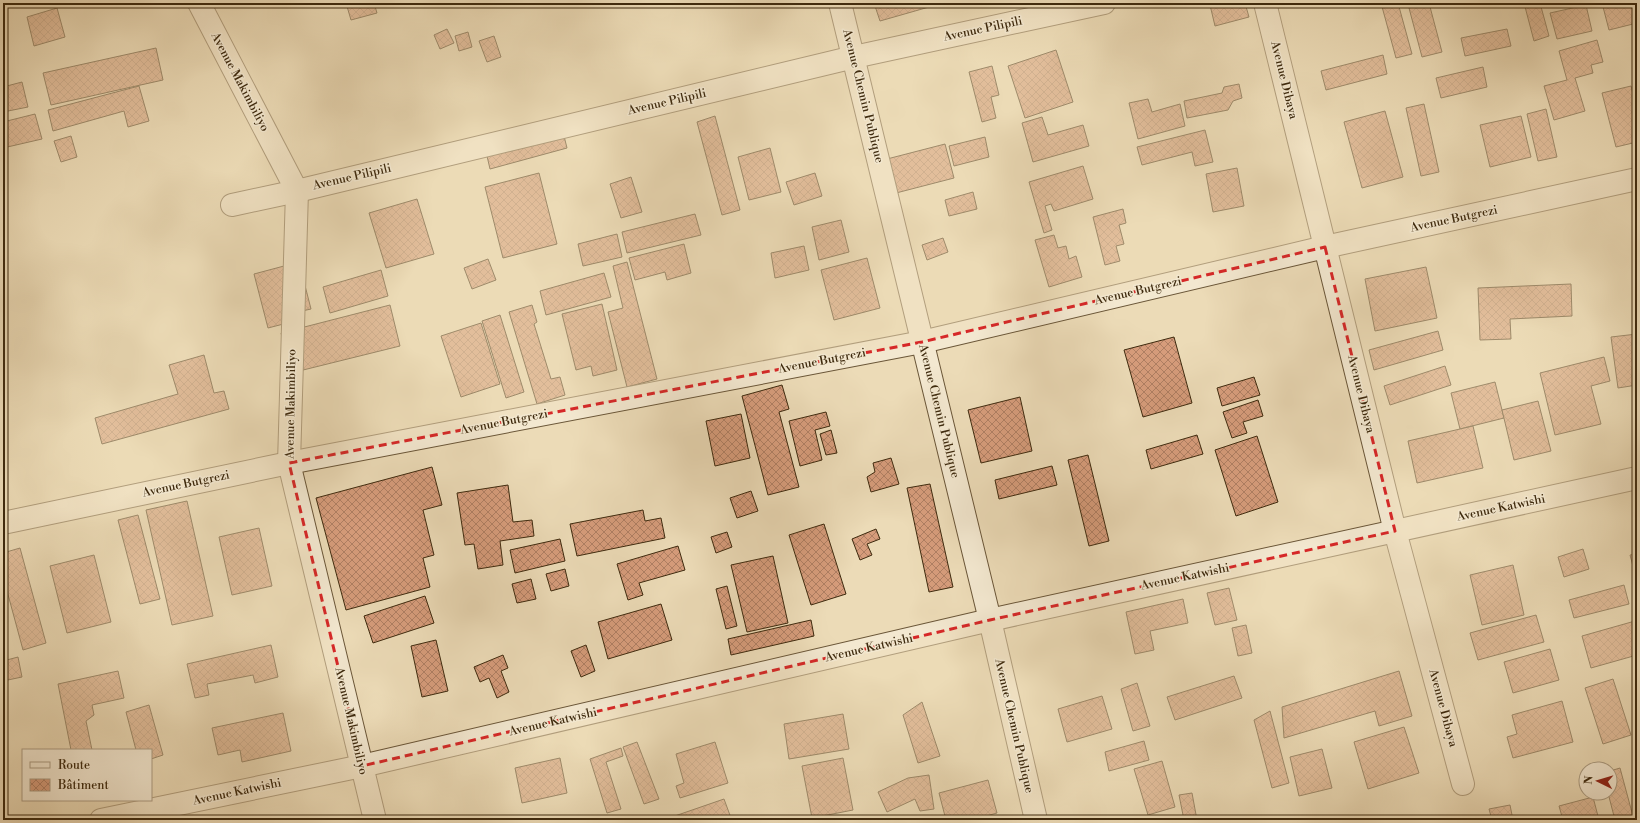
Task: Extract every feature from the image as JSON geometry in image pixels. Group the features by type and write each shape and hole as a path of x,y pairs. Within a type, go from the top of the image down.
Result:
{"street":[{"name":"Avenue Makimbiliyo","path":"199,3 297,191 289,462 375,820"},
{"name":"Avenue Chemin Publique","path":"840,3 990,620 1036,820"},
{"name":"Avenue Pilipili","path":"232,204 297,191 854,57 1104,3"},
{"name":"Avenue Dibaya","path":"1265,3 1395,531 1463,784"},
{"name":"Avenue Butgrezi","path":"3,523 289,462 922,342 1325,247 1637,179"},
{"name":"Avenue Katwishi","path":"101,820 362,766 990,620 1637,478"}],"highlighted area":[{"path":"1325,247 1395,531 990,620 362,766 289,463 922,342"}],"building":[{"path":"346,3 374,3 377,13 351,20"},
{"path":"874,3 928,3 929,7 880,21"},
{"path":"1219,3 1245,3 1249,17 1215,26 1210,5"},
{"path":"1381,3 1398,3 1412,54 1396,58"},
{"path":"1429,3 1442,52 1422,57 1409,8"},
{"path":"1524,3 1540,3 1549,36 1534,41"},
{"path":"1547,3 1566,3 1548,7"},
{"path":"1602,3 1637,3 1637,23 1609,30"},
{"path":"1586,5 1592,31 1557,39 1550,13"},
{"path":"57,8 65,37 34,46 27,17"},
{"path":"447,29 454,43 440,49 434,35"},
{"path":"1507,29 1511,46 1465,56 1461,38"},
{"path":"468,32 472,47 459,51 455,36"},
{"path":"494,36 501,57 487,62 479,41"},
{"path":"1597,40 1603,62 1591,65 1593,73 1575,78 1585,111 1554,120 1544,86 1567,80 1559,51"},
{"path":"156,48 163,80 51,105 43,73"},
{"path":"1056,50 1073,102 1025,118 1008,66"},
{"path":"1383,55 1387,74 1326,90 1321,71"},
{"path":"992,66 999,95 991,97 996,118 982,122 969,72"},
{"path":"1483,67 1487,87 1441,98 1436,78"},
{"path":"22,82 28,107 3,112 3,87"},
{"path":"1239,84 1242,98 1233,101 1228,110 1187,118 1184,101 1222,93 1224,87"},
{"path":"139,86 149,121 128,127 124,111 53,131 48,110"},
{"path":"1631,86 1637,110 1637,142 1616,147 1602,93"},
{"path":"1148,99 1152,112 1180,104 1185,126 1138,139 1129,103"},
{"path":"1424,104 1439,172 1421,176 1406,108"},
{"path":"1546,109 1557,157 1538,161 1527,114"},
{"path":"1385,111 1403,177 1362,188 1344,122"},
{"path":"35,114 42,139 3,148 3,122"},
{"path":"715,116 740,210 722,215 697,122"},
{"path":"1521,116 1531,157 1490,167 1480,125"},
{"path":"1042,117 1048,135 1083,125 1089,146 1033,162 1022,123"},
{"path":"1205,130 1213,162 1195,166 1192,152 1142,165 1137,147"},
{"path":"71,136 77,157 61,162 54,141"},
{"path":"564,136 567,148 490,169 487,156"},
{"path":"985,137 989,157 954,166 949,146"},
{"path":"945,144 954,178 896,193 887,159"},
{"path":"770,148 781,192 749,200 738,157"},
{"path":"1083,166 1093,199 1054,211 1051,204 1045,206 1052,230 1044,233 1029,182"},
{"path":"1237,168 1244,206 1213,212 1206,174"},
{"path":"539,173 557,244 503,258 485,187"},
{"path":"815,173 822,196 794,205 786,182"},
{"path":"631,177 642,212 621,218 610,184"},
{"path":"973,192 977,209 949,216 945,200"},
{"path":"417,199 434,254 386,268 369,213"},
{"path":"1123,209 1126,223 1119,225 1124,244 1116,246 1120,261 1105,265 1093,217"},
{"path":"695,214 701,235 627,253 622,232"},
{"path":"841,220 849,252 819,260 812,227"},
{"path":"617,234 622,257 583,266 578,244"},
{"path":"1054,235 1058,248 1066,246 1069,259 1076,256 1082,277 1049,287 1035,240"},
{"path":"943,238 948,252 927,260 922,245"},
{"path":"684,244 691,273 667,280 665,272 635,280 629,258"},
{"path":"804,246 809,270 775,278 771,253"},
{"path":"867,258 880,308 834,320 821,270"},
{"path":"488,259 496,280 472,289 464,268"},
{"path":"299,262 311,309 293,313 295,321 268,328 254,274"},
{"path":"627,262 657,379 627,387 608,312 623,308 613,266"},
{"path":"1426,267 1437,318 1375,331 1365,279"},
{"path":"381,270 388,296 330,313 323,287"},
{"path":"604,273 611,297 546,315 540,291"},
{"path":"1571,284 1572,316 1510,319 1511,339 1480,340 1478,288"},
{"path":"602,304 617,370 593,376 591,366 576,370 562,314"},
{"path":"390,305 400,346 291,373 281,333"},
{"path":"532,305 537,322 534,324 551,379 560,377 565,395 537,404 509,312"},
{"path":"500,315 524,392 506,398 482,321"},
{"path":"481,323 500,384 461,397 441,336"},
{"path":"1438,331 1443,350 1374,370 1369,350"},
{"path":"1637,334 1637,385 1618,388 1611,337"},
{"path":"1174,337 1192,403 1143,417 1124,350"},
{"path":"204,355 214,393 224,391 229,409 102,444 95,418 178,394 169,365"},
{"path":"1604,357 1610,381 1591,386 1601,424 1555,435 1540,373"},
{"path":"1445,366 1451,385 1390,405 1384,386"},
{"path":"1254,377 1260,395 1222,406 1217,388"},
{"path":"1495,382 1504,418 1460,429 1451,393"},
{"path":"782,385 789,409 779,412 799,487 768,495 742,396"},
{"path":"1020,397 1032,451 981,463 968,410"},
{"path":"1258,400 1263,416 1243,422 1247,433 1232,438 1223,412"},
{"path":"1538,401 1551,451 1514,460 1502,410"},
{"path":"826,412 830,426 815,430 822,460 800,466 789,421"},
{"path":"741,414 750,458 715,466 706,421"},
{"path":"1473,426 1483,468 1417,483 1408,441"},
{"path":"831,430 837,453 826,455 820,434"},
{"path":"1197,435 1203,454 1151,469 1146,450"},
{"path":"1257,436 1278,502 1236,516 1215,450"},
{"path":"1088,455 1109,541 1089,546 1068,460"},
{"path":"891,458 899,484 871,492 867,477 875,472 873,463"},
{"path":"1052,466 1057,485 999,499 995,480"},
{"path":"432,467 442,505 423,510 434,555 423,558 430,587 346,610 316,498"},
{"path":"930,484 953,587 929,592 907,488"},
{"path":"508,485 513,522 532,520 534,536 500,541 503,565 478,569 474,544 465,545 457,493"},
{"path":"751,491 758,511 737,518 730,498"},
{"path":"187,501 213,616 172,625 146,510"},
{"path":"643,510 645,521 661,518 665,538 577,556 570,524"},
{"path":"138,515 160,599 140,604 118,520"},
{"path":"824,524 846,594 811,605 789,535"},
{"path":"259,528 272,586 232,595 219,537"},
{"path":"876,529 880,539 867,544 872,555 860,560 852,539"},
{"path":"727,532 732,547 716,553 711,537"},
{"path":"560,539 565,561 515,573 510,550"},
{"path":"678,546 685,570 639,583 643,595 628,600 617,564"},
{"path":"20,548 46,643 23,650 3,576 3,553"},
{"path":"1583,549 1589,569 1564,577 1558,557"},
{"path":"1637,554 1637,581 1630,555"},
{"path":"94,555 111,622 67,633 50,566"},
{"path":"773,556 788,623 747,632 731,565"},
{"path":"1513,565 1524,615 1482,625 1470,575"},
{"path":"565,569 569,586 551,591 546,574"},
{"path":"531,579 536,599 517,603 512,584"},
{"path":"1624,585 1629,604 1574,618 1569,600"},
{"path":"727,586 737,626 726,629 716,589"},
{"path":"1229,588 1237,620 1215,625 1207,593"},
{"path":"425,596 434,623 373,643 364,616"},
{"path":"1183,599 1188,623 1150,631 1154,650 1135,654 1126,612"},
{"path":"661,604 672,640 608,659 598,622"},
{"path":"1536,615 1544,642 1478,660 1470,633"},
{"path":"811,620 814,636 731,655 728,639"},
{"path":"1635,621 1637,628 1637,655 1591,668 1582,636"},
{"path":"1246,625 1252,653 1238,656 1232,628"},
{"path":"436,640 448,691 422,697 411,646"},
{"path":"271,645 278,677 255,683 253,675 207,684 209,695 195,698 187,664"},
{"path":"586,645 595,671 581,677 571,651"},
{"path":"1550,649 1559,680 1513,693 1504,662"},
{"path":"503,655 508,668 501,671 509,692 497,698 489,678 480,682 474,667"},
{"path":"18,657 22,677 3,681 3,661"},
{"path":"118,671 124,698 92,705 94,715 86,721 92,749 71,749 58,684"},
{"path":"1399,671 1412,716 1379,726 1375,711 1284,738 1282,707"},
{"path":"1234,676 1242,698 1175,720 1167,697"},
{"path":"1613,679 1631,735 1603,744 1585,688"},
{"path":"1137,683 1150,726 1133,731 1121,689"},
{"path":"1102,696 1112,729 1067,742 1058,709"},
{"path":"1562,701 1573,742 1513,758 1507,737 1517,734 1512,715"},
{"path":"922,702 940,756 918,763 903,715"},
{"path":"149,705 163,755 152,759 152,749 136,749 126,712"},
{"path":"1270,711 1289,783 1272,788 1254,720"},
{"path":"283,713 291,751 242,762 240,750 218,755 212,728"},
{"path":"843,714 849,749 789,759 784,724"},
{"path":"1404,727 1419,773 1368,789 1354,742"},
{"path":"1144,741 1149,760 1109,771 1105,752"},
{"path":"637,742 659,799 644,804 623,747"},
{"path":"715,742 728,783 680,798 676,786 684,783 676,754"},
{"path":"621,748 623,756 606,762 621,809 607,813 590,759"},
{"path":"1322,749 1332,788 1299,796 1290,757"},
{"path":"560,758 567,793 522,803 515,768"},
{"path":"843,758 853,810 812,818 802,766"},
{"path":"1162,761 1175,807 1148,815 1134,769"},
{"path":"1620,768 1634,820 1615,820 1610,801 1618,801 1618,769"},
{"path":"929,775 934,809 920,811 915,799 887,812 878,792 908,778"},
{"path":"988,780 997,813 972,820 946,820 939,793"},
{"path":"1192,793 1197,820 1184,820 1179,795"},
{"path":"724,799 731,818 727,820 670,820 669,818"},
{"path":"1578,801 1594,801 1599,820 1563,820 1559,806"},
{"path":"1510,805 1513,820 1492,820 1489,809"}]}
